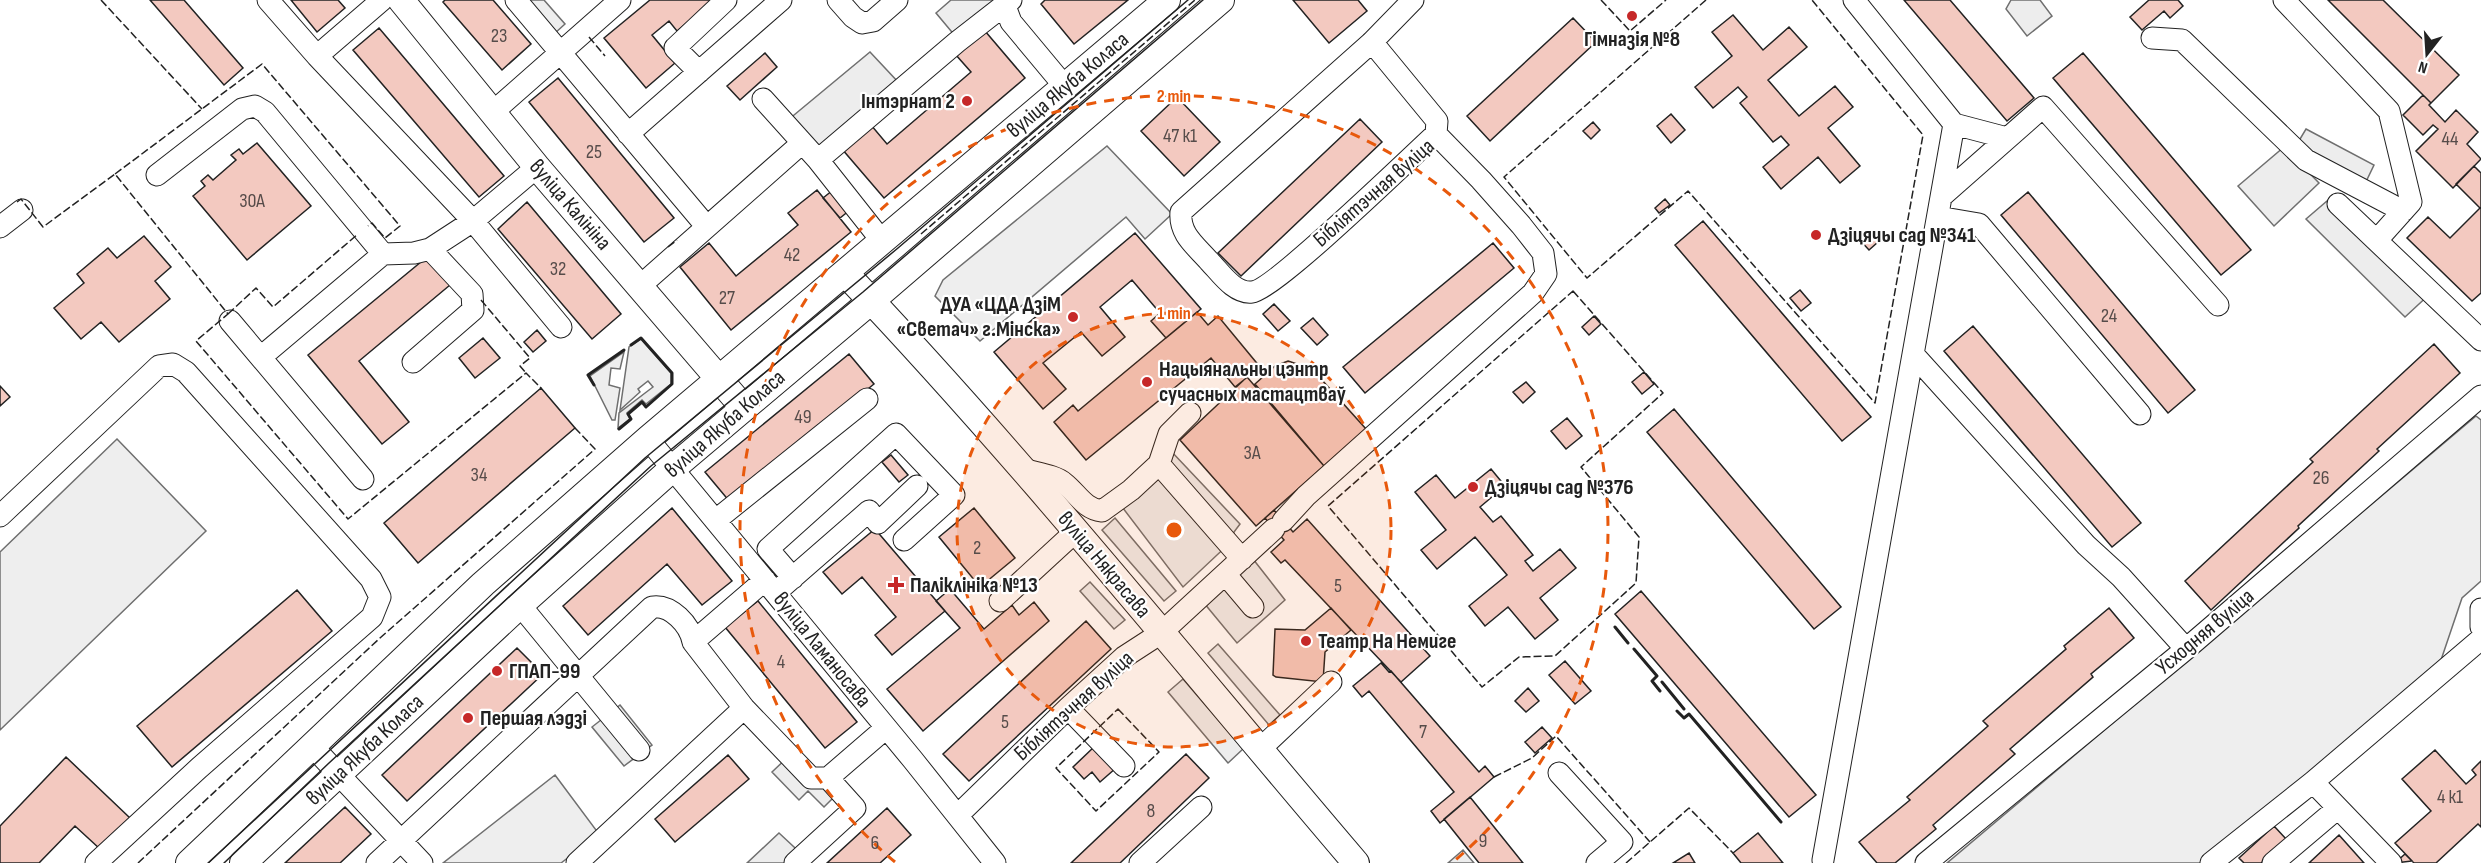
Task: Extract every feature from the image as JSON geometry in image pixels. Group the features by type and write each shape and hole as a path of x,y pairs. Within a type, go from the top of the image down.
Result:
{"main road":[{"name":"вуліца Калініна","path":"401,0 537,167 743,407"},
{"name":"вуліца Якуба Коласа","path":"189,863 483,584 718,378 846,273 1167,0"},
{"name":"вуліца Якуба Коласа","path":"243,863 520,605 673,468 1221,0"},
{"name":"вуліца Някрасава","path":"846,273 1023,469 1356,863"}],"street":[{"path":"268,0 316,56 473,221 561,327"},
{"path":"316,56 382,0"},
{"path":"516,0 707,227"},
{"path":"493,112 620,0"},
{"path":"699,72 675,48 726,0"},
{"path":"838,0 853,17 862,23 873,21 897,0"},
{"name":"Бібліятэчная вуліца","path":"958,815 1124,657 1161,633 1279,525 1306,496 1533,293 1546,274 1543,253 1521,225 1436,134 1266,287 1251,293 1234,287 1185,235 1180,224 1180,212 1372,42 1413,0"},
{"path":"1854,0 1954,124 2007,138"},
{"path":"2284,0 2390,111 2410,202 2377,240"},
{"path":"818,160 957,42 1008,3 1011,22 1065,87"},
{"path":"628,134 699,72 767,4"},
{"path":"2152,38 2182,40 2306,160 2403,211"},
{"path":"1372,42 1437,121 1436,134"},
{"path":"763,99 801,144 818,160 882,242"},
{"path":"158,175 242,109 255,106 266,112 383,254"},
{"path":"1939,207 2007,138 2043,107 2218,305"},
{"path":"1818,862 1954,124"},
{"path":"640,286 801,144"},
{"path":"261,357 383,254 414,253 430,249 473,221 537,167"},
{"path":"2338,204 2481,340"},
{"path":"1939,207 1978,224 2140,414"},
{"path":"0,227 22,210"},
{"path":"414,362 473,310 472,294 430,249"},
{"path":"230,321 363,479"},
{"path":"1913,354 2086,545 2121,577 2186,649"},
{"path":"0,516 159,366 173,364 186,372 371,579 380,597 372,617 199,768 96,863"},
{"name":"Усходняя вуліца","path":"1926,863 2186,649 2481,396"},
{"path":"716,520 867,399"},
{"path":"1023,469 1063,481 1084,504 1094,510 1102,511 1131,490 1160,464 1169,434 1190,413"},
{"path":"793,578 768,549 897,434 954,495 904,540"},
{"name":"вуліца Ламаносава","path":"648,439 958,815 994,863"},
{"path":"1160,464 1242,559"},
{"path":"693,642 770,586 793,578 868,511 878,523 917,486"},
{"path":"1000,601 1075,532"},
{"path":"1226,575 1253,607"},
{"path":"520,605 639,750"},
{"path":"377,863 652,607 660,606 670,611 691,631 693,642 744,708 811,778 828,778 886,728"},
{"path":"2481,609 2481,627"},
{"path":"2211,863 2313,782 2481,639"},
{"path":"1259,750 1331,682"},
{"path":"578,863 744,708"},
{"path":"1068,708 1124,766"},
{"path":"312,746 422,863"},
{"path":"1559,772 1622,842 1597,863"},
{"path":"795,863 855,808 828,778"},
{"path":"2313,782 2391,863"},
{"path":"1140,863 1201,807"},
{"path":"2273,863 2338,808"}],"shaded area":[{"path":"525,0 544,0 565,24 554,34"},
{"path":"951,0 1000,0 956,37 936,13"},
{"path":"2011,0 2040,0 2052,16 2027,36 2006,9"},
{"path":"870,52 899,83 819,155 788,120"},
{"path":"2306,129 2374,165 2362,190 2294,149"},
{"path":"1107,146 1172,214 1145,239 1126,217 980,341 935,296 943,280"},
{"path":"2284,147 2319,183 2274,226 2238,186"},
{"path":"2334,195 2433,291 2405,317 2306,219"},
{"path":"641,339 671,373 671,384 646,404 642,400 627,413 630,419 618,428 619,413 653,387 648,381 638,389 640,392 620,410 629,347"},
{"path":"624,352 620,369 611,368 609,385 620,388 615,420 612,420 590,376"},
{"path":"2476,416 2481,420 2481,581 2462,598 2440,663 2202,863 1947,863"},
{"path":"117,439 206,531 0,730 0,552"},
{"path":"1170,450 1240,524 1234,532 1233,540 1183,587 1113,495"},
{"path":"1115,518 1176,591 1164,601 1102,530"},
{"path":"1253,559 1285,600 1237,643 1204,603"},
{"path":"1090,582 1125,620 1114,629 1080,591"},
{"path":"1218,644 1280,715 1269,725 1208,653"},
{"path":"1183,679 1243,749 1228,763 1168,692"},
{"path":"620,705 652,745 624,766 592,727"},
{"path":"791,754 833,798 824,807 808,791 799,800 772,772"},
{"path":"555,775 599,834 561,863 443,863"},
{"path":"779,833 808,860 805,863 747,863"},
{"path":"1463,850 1474,863 1448,863"}],"building":[{"path":"150,0 184,0 243,68 224,85"},
{"path":"291,0 338,0 345,8 317,32"},
{"path":"445,0 493,0 531,44 502,70 443,2"},
{"path":"650,0 714,0 677,31 669,21 652,35 675,63 646,88 604,38"},
{"path":"1045,0 1128,0 1074,44 1041,4"},
{"path":"1293,0 1358,0 1367,11 1329,43"},
{"path":"1904,0 1950,0 2034,98 2007,121"},
{"path":"2149,0 2178,0 2183,6 2170,18 2164,11 2142,30 2130,17"},
{"path":"2328,0 2383,0 2459,75 2431,103"},
{"path":"1733,15 1763,50 1789,27 1807,47 1768,80 1799,116 1835,86 1853,107 1828,128 1860,166 1840,183 1818,157 1781,189 1763,167 1789,145 1781,136 1773,142 1740,103 1747,97 1738,87 1713,108 1695,87 1732,56 1712,32"},
{"path":"1573,18 1596,42 1490,141 1467,116"},
{"path":"379,28 504,176 479,197 353,50"},
{"name":"Інтэрнат 2","path":"985,31 1025,78 884,198 842,149 871,125 887,144 971,72 956,55"},
{"path":"765,53 777,67 740,100 727,86"},
{"path":"2083,53 2251,250 2221,275 2053,78"},
{"path":"558,78 674,218 644,242 529,102"},
{"path":"2423,95 2445,122 2456,110 2478,132 2467,144 2481,159 2453,188 2416,151 2438,129 2433,125 2423,135 2403,115"},
{"path":"1177,97 1220,142 1184,176 1141,131"},
{"path":"1671,114 1685,130 1671,143 1657,126"},
{"path":"1360,119 1382,142 1241,276 1218,253"},
{"path":"1593,122 1600,130 1591,139 1583,131"},
{"path":"257,143 311,206 247,260 193,196 205,186 201,181 208,175 213,180 236,160 231,155 239,149 243,154"},
{"path":"2474,166 2481,173 2481,293 2472,301 2407,238 2428,217 2450,238 2480,208 2456,184"},
{"path":"817,190 851,232 731,330 680,267 709,243 736,276 798,225 788,213"},
{"path":"833,190 850,210 840,218 823,198"},
{"path":"2028,192 2195,390 2168,413 2001,215"},
{"path":"1665,199 1670,205 1659,213 1655,208"},
{"path":"527,202 621,314 592,339 498,229"},
{"path":"1703,221 1871,417 1842,441 1675,245"},
{"path":"1868,231 1878,242 1869,250 1859,239"},
{"path":"1135,233 1201,309 1166,338 1151,321 1160,313 1132,280 1100,307 1125,337 1102,356 1081,332 1043,363 1066,389 1043,409 994,352"},
{"path":"144,236 171,267 155,281 170,299 119,342 101,322 81,339 54,308 84,283 77,274 108,248 117,258"},
{"path":"1493,243 1514,268 1365,393 1343,367"},
{"path":"427,257 450,285 359,361 409,422 382,444 308,355"},
{"path":"1800,290 1811,303 1801,311 1790,298"},
{"path":"1274,304 1290,321 1278,331 1263,314"},
{"name":"Нацыянальны цэнтр сучасных мастацтваў","path":"1197,312 1208,325 1218,316 1260,367 1235,387 1211,358 1086,460 1054,422 1073,405 1078,411"},
{"path":"1594,316 1601,324 1589,335 1582,327"},
{"path":"1313,318 1328,335 1317,345 1301,328"},
{"path":"1973,326 2141,523 2112,547 1944,351"},
{"path":"537,330 546,341 533,352 524,342"},
{"path":"483,338 500,358 475,378 459,358"},
{"path":"2434,344 2460,373 2377,449 2379,451 2211,610 2185,581 2313,462 2310,459"},
{"path":"849,354 874,384 730,502 705,472"},
{"path":"1288,361 1312,369 1366,429 1324,466 1255,384 1275,366"},
{"path":"1644,372 1654,384 1642,394 1632,382"},
{"path":"1247,377 1324,466 1256,526 1180,440"},
{"path":"1526,382 1535,392 1523,403 1513,392"},
{"path":"0,386 10,397 0,406"},
{"path":"541,388 575,428 418,563 384,523"},
{"path":"1674,409 1841,607 1814,629 1647,432"},
{"path":"1567,418 1582,436 1566,449 1551,431"},
{"path":"891,455 908,475 899,482 882,462"},
{"path":"1491,469 1505,486 1480,507 1493,522 1501,516 1533,555 1525,561 1533,571 1560,549 1576,568 1540,598 1558,620 1535,639 1508,607 1485,626 1469,606 1507,575 1475,537 1437,569 1421,550 1446,530 1415,492 1436,475 1455,498"},
{"path":"672,508 732,581 702,605 667,564 588,635 563,606"},
{"path":"974,508 1015,558 980,587 939,537"},
{"path":"1274,510 1293,532 1307,519 1430,656 1401,682 1285,560 1281,563 1271,552 1284,540 1265,518"},
{"name":"Паліклініка №13","path":"875,529 945,611 892,655 875,635 896,617 862,577 842,594 823,572"},
{"name":"Паліклініка №13","path":"950,589 984,629 1012,605 1019,615 1034,602 1049,621 923,731 887,689 960,628 936,601"},
{"path":"297,590 332,631 172,767 137,726"},
{"path":"1641,591 1816,795 1789,817 1615,614"},
{"path":"758,601 857,722 825,748 725,627"},
{"name":"Театр На Немиге","path":"1331,608 1351,630 1325,652 1323,682 1273,675 1275,629 1305,630"},
{"path":"2109,608 2134,638 2091,674 2093,677 2010,749 2015,754 1933,825 1936,829 1895,863 1877,863 1859,842 1910,800 1907,797 1988,726 1983,721 2066,649 2064,646"},
{"path":"1086,621 1111,649 969,781 943,754"},
{"path":"517,648 543,674 407,801 382,775"},
{"path":"1565,661 1591,691 1575,704 1549,675"},
{"path":"1381,663 1389,672 1391,671 1479,772 1485,766 1494,777 1440,823 1431,811 1454,792 1369,691 1362,697 1353,686"},
{"path":"1528,688 1539,701 1526,712 1515,701"},
{"path":"1542,727 1552,738 1535,753 1525,742"},
{"path":"1095,746 1116,768 1100,782 1092,772 1084,779 1073,767"},
{"path":"2435,750 2466,784 2476,775 2472,770 2481,761 2481,827 2478,824 2436,863 2414,863 2395,843 2431,811 2402,779"},
{"path":"1186,754 1209,778 1120,863 1071,863"},
{"path":"728,755 749,779 675,842 655,819"},
{"path":"66,757 130,818 100,849 75,826 39,863 0,863 0,826"},
{"path":"1470,797 1523,863 1479,863 1444,819"},
{"path":"345,807 371,834 340,863 285,863"},
{"path":"887,808 911,835 880,863 827,863"},
{"path":"2274,826 2287,840 2261,863 2244,863 2239,858"},
{"path":"1758,833 1783,863 1741,863 1733,853"},
{"path":"2339,835 2364,863 2309,863"},
{"path":"1689,853 1695,863 1673,863"},
{"path":"2405,854 2412,861 2395,863"}],"tram line":[{"path":"208,863 645,458 898,248 1188,0"},
{"path":"224,863 651,466 863,292 1203,0"}],"fence":[{"path":"101,0 202,109"},
{"path":"921,234 1195,0"},
{"path":"1601,0 1630,31 1666,0"},
{"path":"1706,0 1504,177 1587,278 1688,191 1875,403 1923,135 1812,0"},
{"path":"589,37 605,56"},
{"path":"115,174 262,64 400,226 385,238 372,223 368,226"},
{"path":"17,202 21,199 43,227 115,174 228,314 196,341 348,519 526,373 541,388"},
{"path":"228,314 256,288 273,307 358,234"},
{"path":"668,247 677,240"},
{"path":"1573,291 1663,393 1581,467 1639,537 1636,583 1555,656 1519,657 1482,687 1328,506 1573,291"},
{"path":"481,300 530,358 520,366 526,373"},
{"path":"138,863 380,638 595,449 575,428"},
{"path":"1118,709 1159,752 1096,811 1056,768 1118,709"},
{"path":"1494,777 1532,758 1556,736 1650,842"},
{"path":"1626,863 1689,808 1733,853"}],"wall":[{"path":"619,429 631,419 628,414 642,402 646,407 672,384 672,373 641,338 631,345"},
{"path":"594,385 588,375 624,350"},
{"path":"1615,627 1628,643"},
{"path":"1634,649 1657,676 1652,681 1660,691"},
{"path":"1662,682 1684,709"},
{"path":"1677,711 1684,718 1689,714 1781,822"}],"place":[{"name":"Гімназія №8","path":"1632,16"},
{"name":"Інтэрнат 2","path":"967,101"},
{"name":"Дзіцячы сад №341","path":"1816,235"},
{"name":"ДУА «ЦДА ДзіМ «Светач» г.Мінска»","path":"1073,317"},
{"name":"Нацыянальны цэнтр сучасных мастацтваў","path":"1147,382"},
{"name":"Дзіцячы сад №376","path":"1473,487"},
{"name":"Паліклініка №13","path":"896,585"},
{"name":"Театр На Немиге","path":"1306,641"},
{"name":"ГПАП-99","path":"497,671"},
{"name":"Першая лэдзі","path":"468,718"}]}
